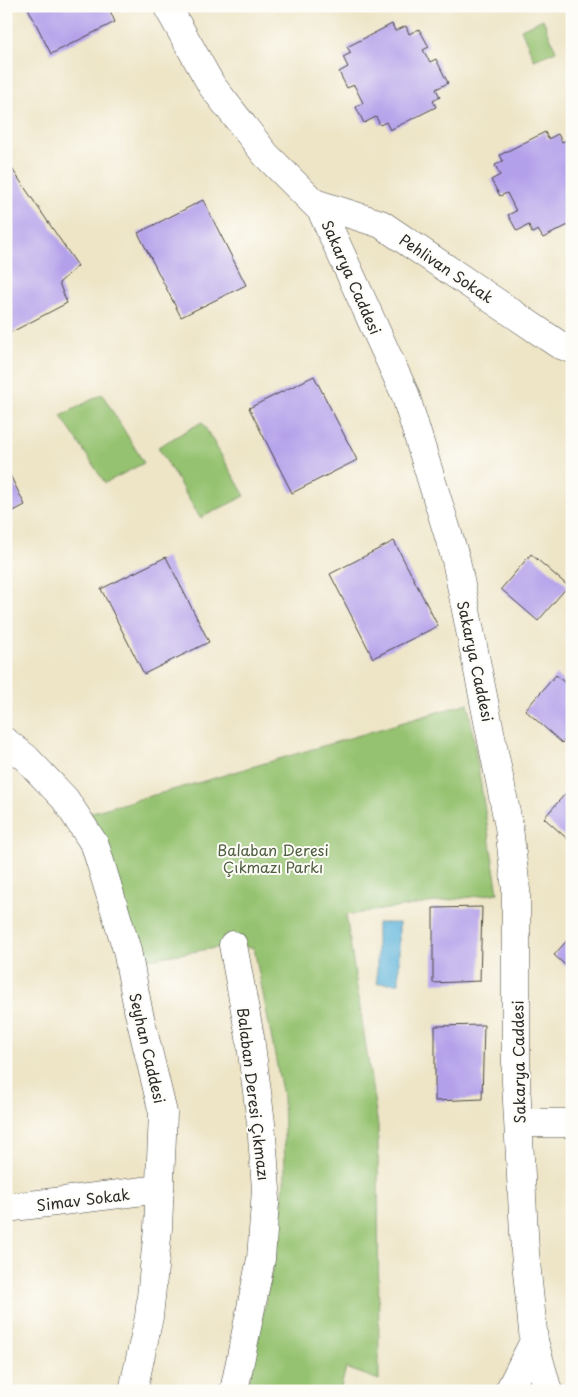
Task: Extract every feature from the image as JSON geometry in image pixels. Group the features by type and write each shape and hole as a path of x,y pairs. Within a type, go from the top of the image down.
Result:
{"street":[{"name":"Sakarya Caddesi","path":"167,6 212,86 266,155 321,210 350,269 405,394 456,560 509,826 516,890 516,1082 525,1252 534,1340 548,1391"},
{"name":"Pehlivan Sokak","path":"315,203 381,224 558,344 572,349"},
{"name":"Seyhan Caddesi","path":"6,742 26,758 65,799 95,845 127,950 138,1009 163,1113 158,1228 149,1317 133,1391"},
{"name":"Balaban Deresi Çıkmazı","path":"233,946 250,1037 261,1123 266,1189 261,1259 234,1391"},
{"path":"519,1123 572,1123"},
{"name":"Simav Sokak","path":"6,1208 160,1189"},
{"path":"508,1391 534,1340"}],"green space":[{"path":"543,19 556,51 534,60 521,29"},
{"path":"102,394 144,463 105,483 61,416"},
{"path":"202,422 245,496 200,518 158,447"},
{"name":"Balaban Deresi Çıkmazı Parkı","path":"468,703 498,893 346,915 378,1126 379,1380 346,1368 340,1391 247,1391 276,1249 285,1175 283,1097 254,948 233,945 137,961 67,819 201,782"}],"water":[{"path":"377,923 399,923 399,983 377,983"}],"building":[{"path":"27,6 108,6 115,22 51,54"},
{"path":"392,24 395,31 406,26 409,34 419,29 429,47 423,50 430,62 436,59 448,83 436,89 440,97 433,101 436,107 390,130 386,122 380,125 376,117 364,123 356,107 363,103 354,85 347,88 339,72 348,67 343,57 351,53 347,47"},
{"path":"545,132 548,139 558,134 562,142 572,137 572,223 543,238 538,230 532,233 529,225 517,231 508,215 516,211 507,193 500,196 491,180 500,175 495,165 503,161 500,155"},
{"path":"12,169 78,266 59,283 67,303 6,335 6,171"},
{"path":"203,200 246,285 181,317 138,233"},
{"path":"314,376 357,460 292,493 249,408"},
{"path":"6,467 25,505 6,515"},
{"path":"394,541 438,626 373,658 330,574"},
{"path":"531,554 568,586 538,621 501,589"},
{"path":"166,557 209,642 144,674 101,589"},
{"path":"556,675 572,689 572,732 562,743 525,710"},
{"path":"572,786 572,843 544,818"},
{"path":"482,907 480,981 433,983 433,908"},
{"path":"572,935 572,971 554,955"},
{"path":"484,1025 482,1099 435,1101 435,1026"}]}
